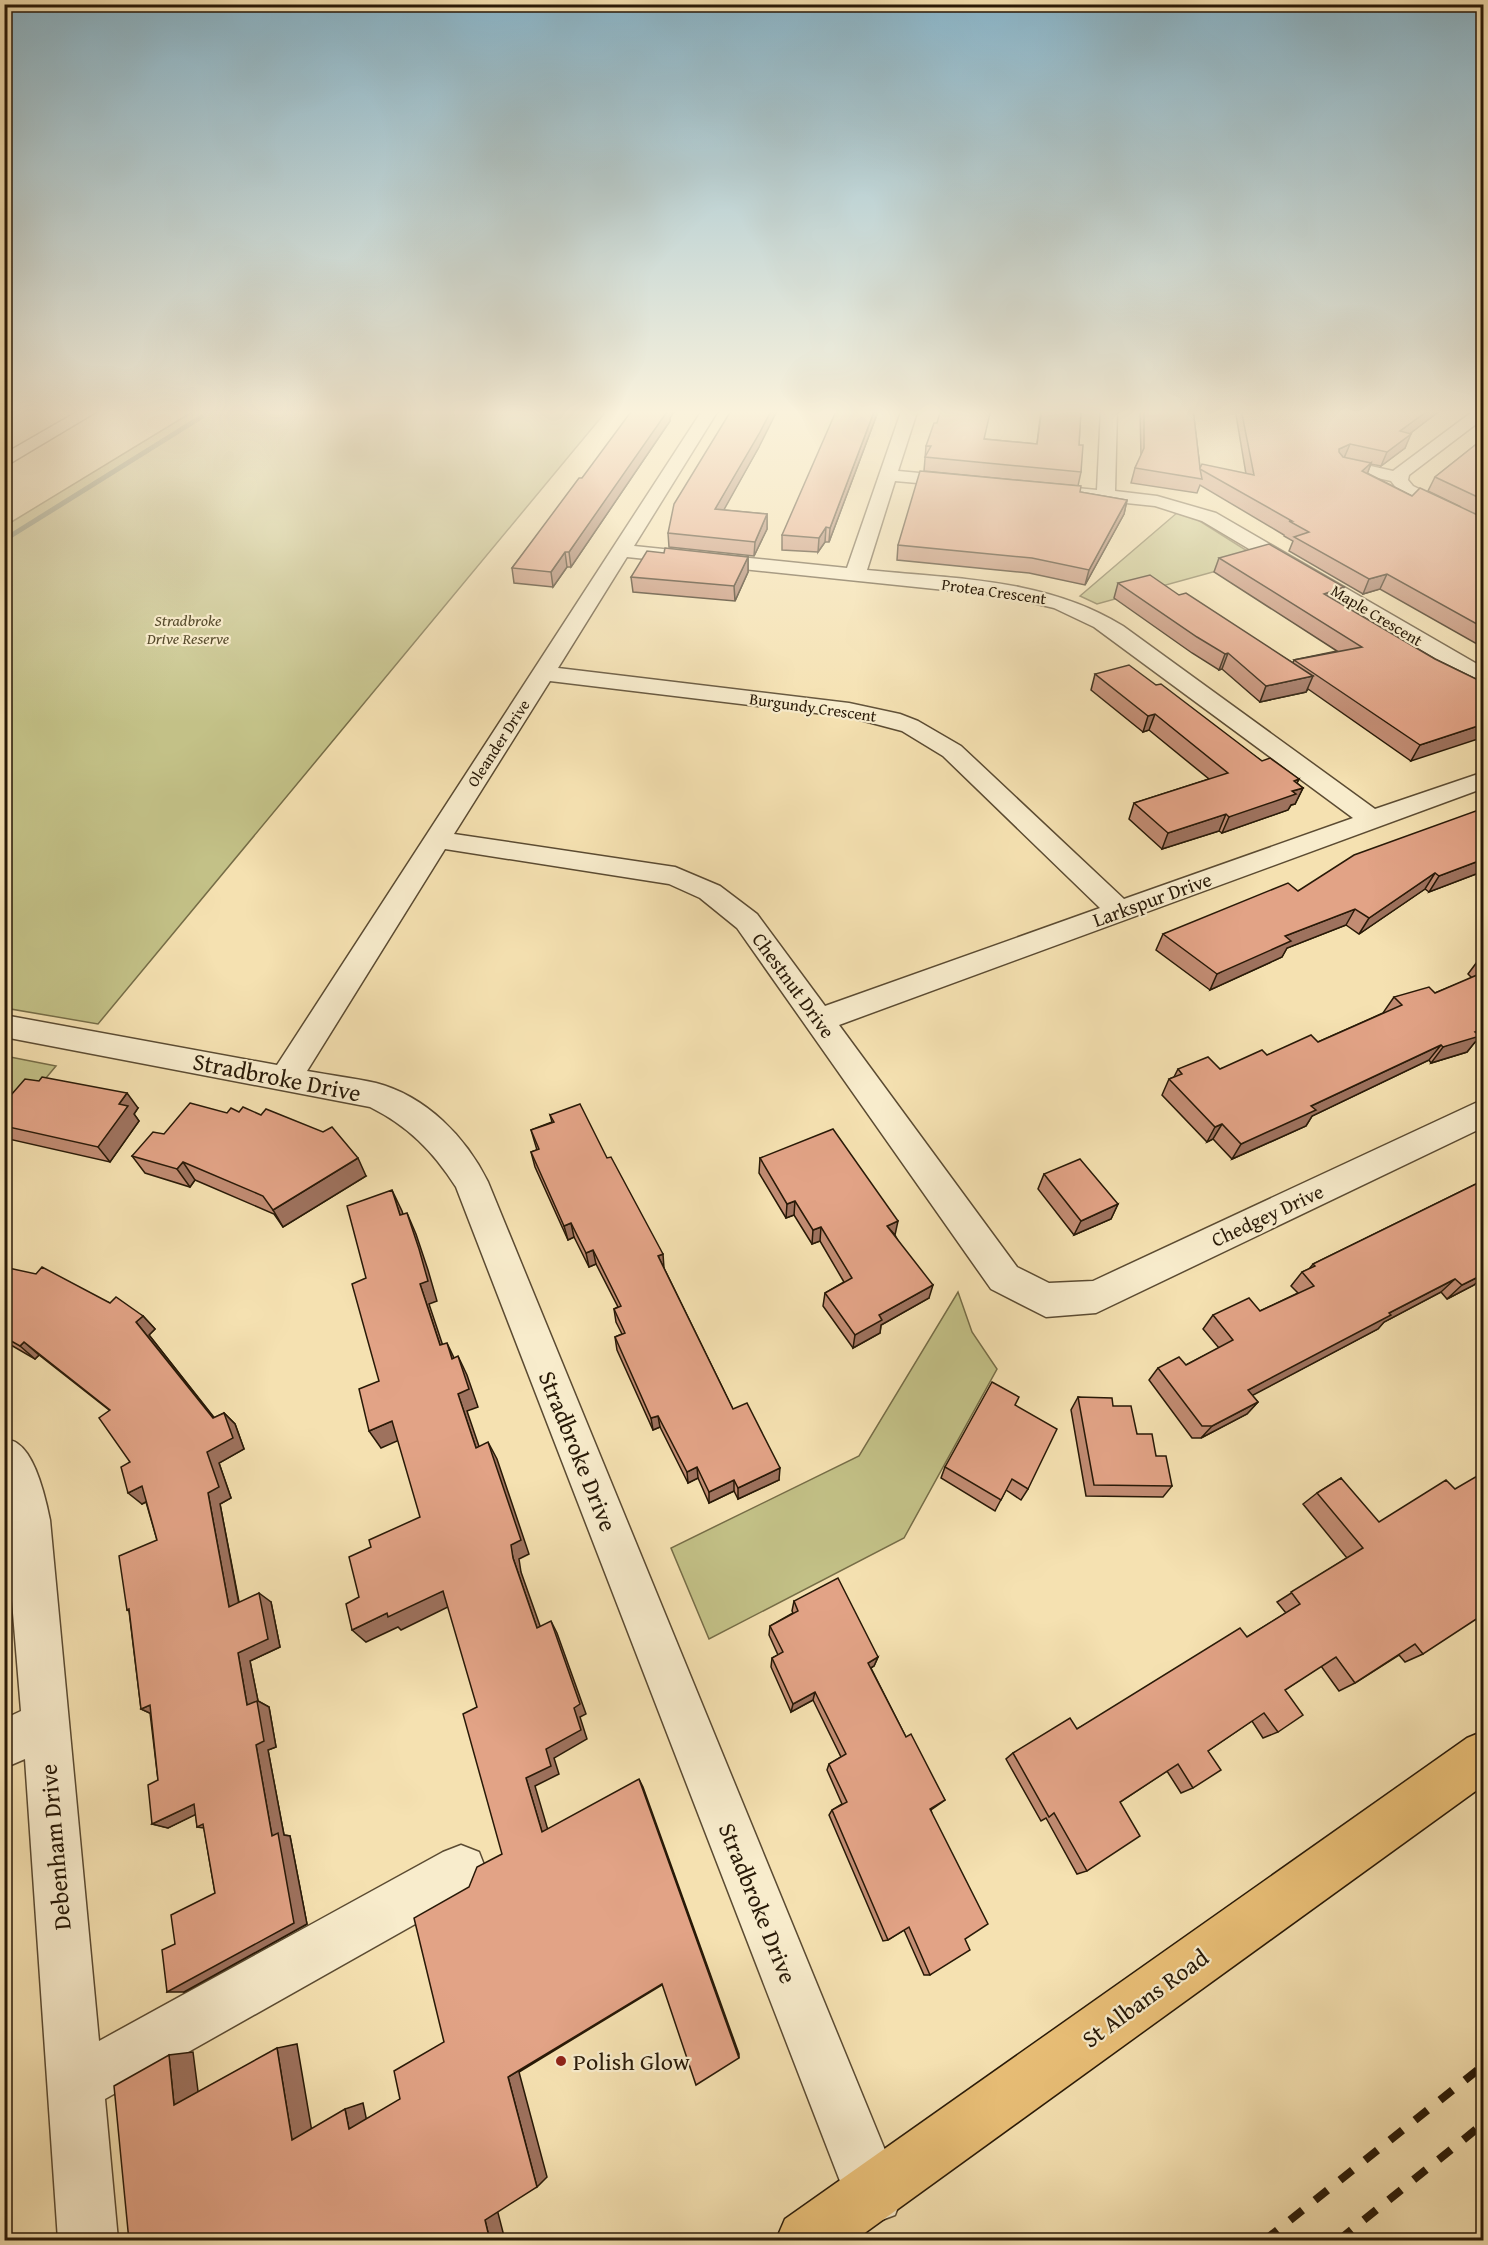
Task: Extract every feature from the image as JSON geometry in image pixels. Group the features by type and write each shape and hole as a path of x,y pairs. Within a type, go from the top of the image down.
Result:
{"main road":[{"name":"St Albans Road","path":"806,2241 1484,1755"}],"street":[{"name":"Oleander Drive","path":"286,1077 643,514"},
{"path":"855,574 875,514"},
{"name":"Maple Crescent","path":"1198,514 1209,517 1484,678"},
{"path":"1455,514 1484,528"},
{"name":"Protea Crescent","path":"620,550 1020,592 1074,607 1115,631 1373,819"},
{"name":"Burgundy Crescent","path":"543,673 849,710 892,719 910,726 952,751 1120,911"},
{"name":"Larkspur Drive","path":"820,1020 1484,779"},
{"name":"Chestnut Drive","path":"436,839 630,867 675,876 701,888 747,921 1004,1278 1046,1300"},
{"name":"Stradbroke Drive","path":"4,1026 286,1077 376,1096 422,1120 449,1147 471,1182 874,2193"},
{"name":"Chedgey Drive","path":"1046,1300 1096,1297 1484,1112"},
{"name":"Debenham Drive","path":"4,1458 11,1466 24,1493 29,1520 25,1735 75,2085 88,2241"},
{"path":"75,2085 462,1870"}],"green space":[{"name":"Stradbroke Drive Reserve","path":"25,514 521,514 98,1024 5,1008 5,526"},
{"path":"1176,514 1195,518 1260,559 1097,604 1080,596"},
{"path":"5,1056 56,1066 5,1127"},
{"path":"958,1292 972,1332 997,1369 904,1538 709,1639 671,1548 859,1456"}],"building":[{"path":"552,514 596,514 569,552 565,552 551,572 512,568"},
{"path":"672,514 767,514 755,542 668,533"},
{"path":"791,514 835,514 830,528 826,527 819,538 782,535"},
{"path":"907,514 1120,514 1089,570 1032,558 898,545"},
{"path":"1279,514 1475,514 1484,518 1484,628 1387,574 1369,579 1294,537 1309,532 1289,521 1292,521"},
{"path":"1269,544 1344,587 1324,594 1435,659 1480,681 1484,680 1484,724 1420,745 1294,660 1362,647 1219,558"},
{"path":"665,548 748,557 734,586 631,577 647,551 664,553"},
{"path":"1150,575 1179,595 1186,593 1313,676 1266,686 1228,653 1225,654 1197,637 1118,583"},
{"path":"1129,665 1156,685 1161,684 1262,761 1270,758 1299,779 1294,781 1303,788 1292,791 1296,794 1229,817 1226,814 1168,833 1134,803 1228,773 1155,714 1148,716 1095,674"},
{"path":"1484,808 1484,859 1439,876 1435,873 1369,918 1355,909 1285,936 1291,941 1217,974 1163,934 1288,883 1298,891 1354,855"},
{"path":"1484,972 1484,1028 1475,1032 1480,1036 1443,1047 1441,1045 1311,1106 1316,1110 1241,1144 1222,1124 1215,1127 1169,1079 1182,1074 1178,1069 1208,1057 1220,1069 1262,1050 1267,1055 1311,1035 1318,1042 1402,1005 1394,997 1429,987 1435,993"},
{"path":"42,1077 127,1093 119,1104 128,1106 98,1147 4,1126 4,1103 25,1079 39,1081"},
{"path":"190,1103 227,1113 231,1108 239,1112 243,1107 261,1115 266,1109 323,1132 332,1127 358,1158 273,1210 263,1196 183,1162 177,1169 132,1156 153,1132 164,1134"},
{"path":"580,1104 607,1158 611,1157 663,1254 658,1256 733,1409 747,1403 780,1468 738,1488 734,1480 709,1492 697,1467 687,1472 658,1416 651,1418 615,1337 625,1333 614,1309 621,1306 593,1250 586,1253 571,1223 564,1226 531,1152 539,1149 531,1130 554,1122 550,1115"},
{"path":"833,1129 898,1221 887,1226 933,1285 879,1315 882,1320 855,1335 825,1293 852,1278 821,1227 813,1230 795,1201 787,1204 760,1158"},
{"path":"1080,1159 1118,1204 1081,1221 1044,1174"},
{"path":"1484,1180 1484,1274 1462,1285 1455,1279 1248,1390 1258,1402 1212,1426 1202,1426 1158,1368 1179,1357 1186,1365 1233,1340 1213,1315 1249,1298 1260,1311 1314,1286 1302,1272 1315,1266 1313,1264"},
{"path":"392,1190 400,1215 407,1213 419,1249 428,1281 420,1284 440,1345 447,1343 452,1359 458,1356 469,1389 458,1394 476,1448 488,1442 521,1540 511,1545 513,1558 537,1628 551,1621 580,1704 574,1708 581,1730 546,1749 551,1766 526,1778 542,1832 639,1779 739,2058 696,2085 662,1984 508,2077 537,2187 485,2220 490,2241 129,2241 114,2086 169,2055 174,2105 277,2048 292,2140 345,2109 349,2129 400,2099 394,2071 444,2042 414,1918 469,1887 477,1867 502,1854 463,1714 477,1707 443,1591 388,1617 387,1613 352,1630 346,1604 359,1597 349,1557 371,1547 369,1540 420,1517 392,1421 369,1431 359,1389 379,1381 352,1284 366,1278 347,1206"},
{"path":"4,1267 36,1274 42,1267 110,1303 116,1297 143,1316 136,1322 213,1418 224,1413 233,1438 207,1452 219,1487 208,1493 229,1607 259,1593 268,1639 238,1653 247,1705 257,1701 264,1741 256,1745 272,1836 278,1833 294,1923 167,1992 162,1950 175,1944 171,1915 215,1893 203,1824 197,1827 194,1804 152,1824 148,1785 158,1780 150,1705 141,1709 129,1609 127,1610 119,1556 157,1540 142,1486 128,1493 121,1467 130,1462 99,1418 110,1410 24,1342 20,1346 4,1337"},
{"path":"992,1382 1019,1397 1015,1405 1057,1429 1028,1489 1012,1479 1001,1500 945,1467"},
{"path":"1078,1397 1112,1398 1113,1406 1131,1406 1137,1434 1152,1434 1156,1456 1166,1456 1172,1486 1094,1485"},
{"path":"1484,1472 1484,1614 1423,1654 1415,1644 1355,1683 1336,1657 1285,1690 1303,1715 1278,1732 1264,1713 1208,1751 1221,1770 1193,1788 1178,1764 1120,1802 1140,1836 1087,1871 1054,1813 1049,1817 1013,1753 1070,1718 1077,1729 1240,1628 1247,1637 1300,1604 1291,1592 1363,1548 1317,1493 1341,1478 1379,1522 1446,1480 1455,1489"},
{"path":"838,1578 878,1657 868,1663 906,1737 911,1734 945,1800 930,1809 988,1924 965,1939 970,1950 930,1975 909,1927 888,1940 832,1810 847,1802 829,1764 846,1754 815,1692 793,1704 772,1658 783,1652 770,1626 798,1611 794,1601"}],"waterway":[{"path":"4,540 46,514"}],"railway":[{"path":"1265,2240 1484,2065"},
{"path":"1339,2240 1484,2123"}],"place":[{"name":"Polish Glow","path":"561,2061"}]}
